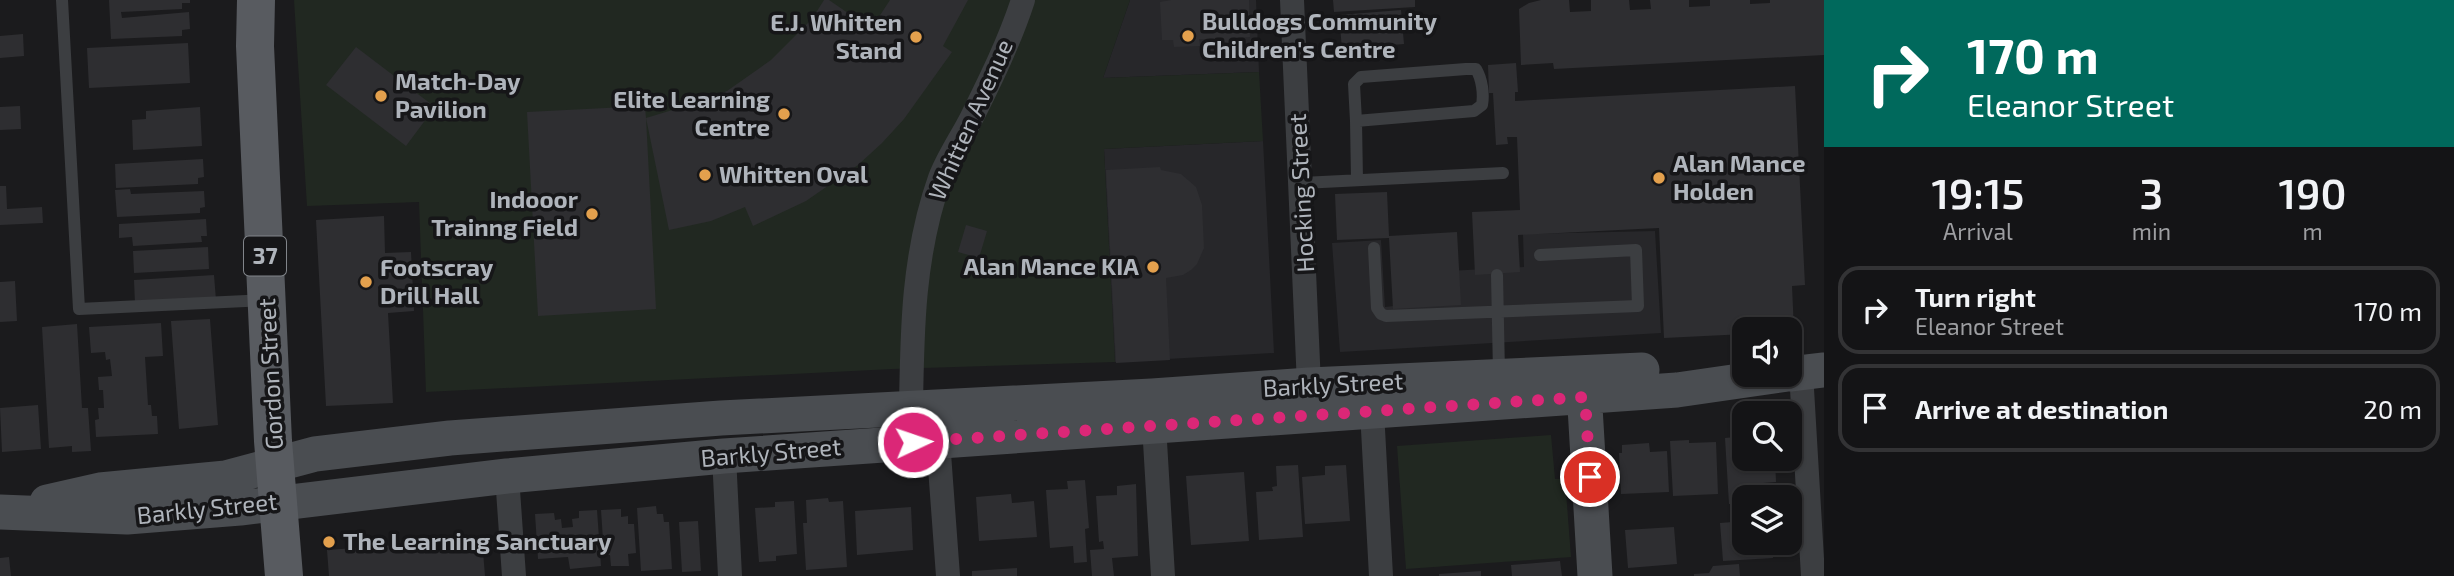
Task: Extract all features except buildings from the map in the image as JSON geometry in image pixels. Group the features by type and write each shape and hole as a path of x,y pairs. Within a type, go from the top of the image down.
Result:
{"main road":[{"name":"Gordon Street","path":"248,0 255,46"},
{"name":"Gordon Street","path":"256,0 255,46 284,576"}],"street":[{"name":"Whitten Avenue","path":"948,576 911,341 914,294 923,237 941,176 1001,57 1023,0"},
{"name":"Hocking Street","path":"1293,0 1310,400"},
{"name":"Barkly Street","path":"3,511 127,517 240,508 507,476 724,456 924,425 1584,384 1674,369 1732,370"},
{"name":"Barkly Street","path":"1584,384 1677,390 1732,382"},
{"path":"1584,384 1595,576"},
{"path":"1800,387 1814,576"},
{"path":"1371,397 1381,576"},
{"path":"1153,411 1163,576"},
{"name":"Barkly Street","path":"3,511 100,490 226,478 315,454 370,446 721,418 924,425"},
{"path":"721,418 730,576"},
{"path":"507,476 514,576"}],"lane":[{"path":"62,0 79,309 268,299"},
{"path":"1356,121 1474,111 1482,105 1480,75 1476,69 1466,69 1361,77 1354,84 1357,180"},
{"path":"1302,183 1503,173"},
{"path":"1374,248 1377,308 1386,316 1638,306 1636,250 1540,254"},
{"path":"1497,275 1499,390"}],"shaded area":[{"name":"Whitten Oval","path":"294,0 1130,0 1103,78 1259,72 1263,141 1104,149 1115,362 892,369 426,392 419,202 307,206"},
{"name":"Bulldogs Community Children's Centre","path":"1130,0 1256,0 1259,72 1103,78"},
{"path":"1263,141 1274,353 1115,362 1104,149"},
{"path":"1655,231 1661,333 1340,352 1332,243 1381,240 1385,307 1429,302 1429,272 1524,267 1523,234"},
{"path":"1551,435 1555,479 1565,479 1571,557 1406,569 1397,446"}],"place":[{"name":"Bulldogs Community Children's Centre","path":"1188,36"},
{"name":"E.J. Whitten Stand","path":"916,37"},
{"name":"Match-Day Pavilion","path":"381,96"},
{"name":"Elite Learning Centre","path":"784,114"},
{"name":"Whitten Oval","path":"705,175"},
{"name":"Alan Mance Holden","path":"1659,178"},
{"name":"Indooor Trainng Field","path":"592,214"},
{"name":"Alan Mance KIA","path":"1153,267"},
{"name":"Footscray Drill Hall","path":"366,282"},
{"name":"The Learning Sanctuary","path":"329,542"}],"route":[{"path":"913,442 1585,397 1590,477"}]}
